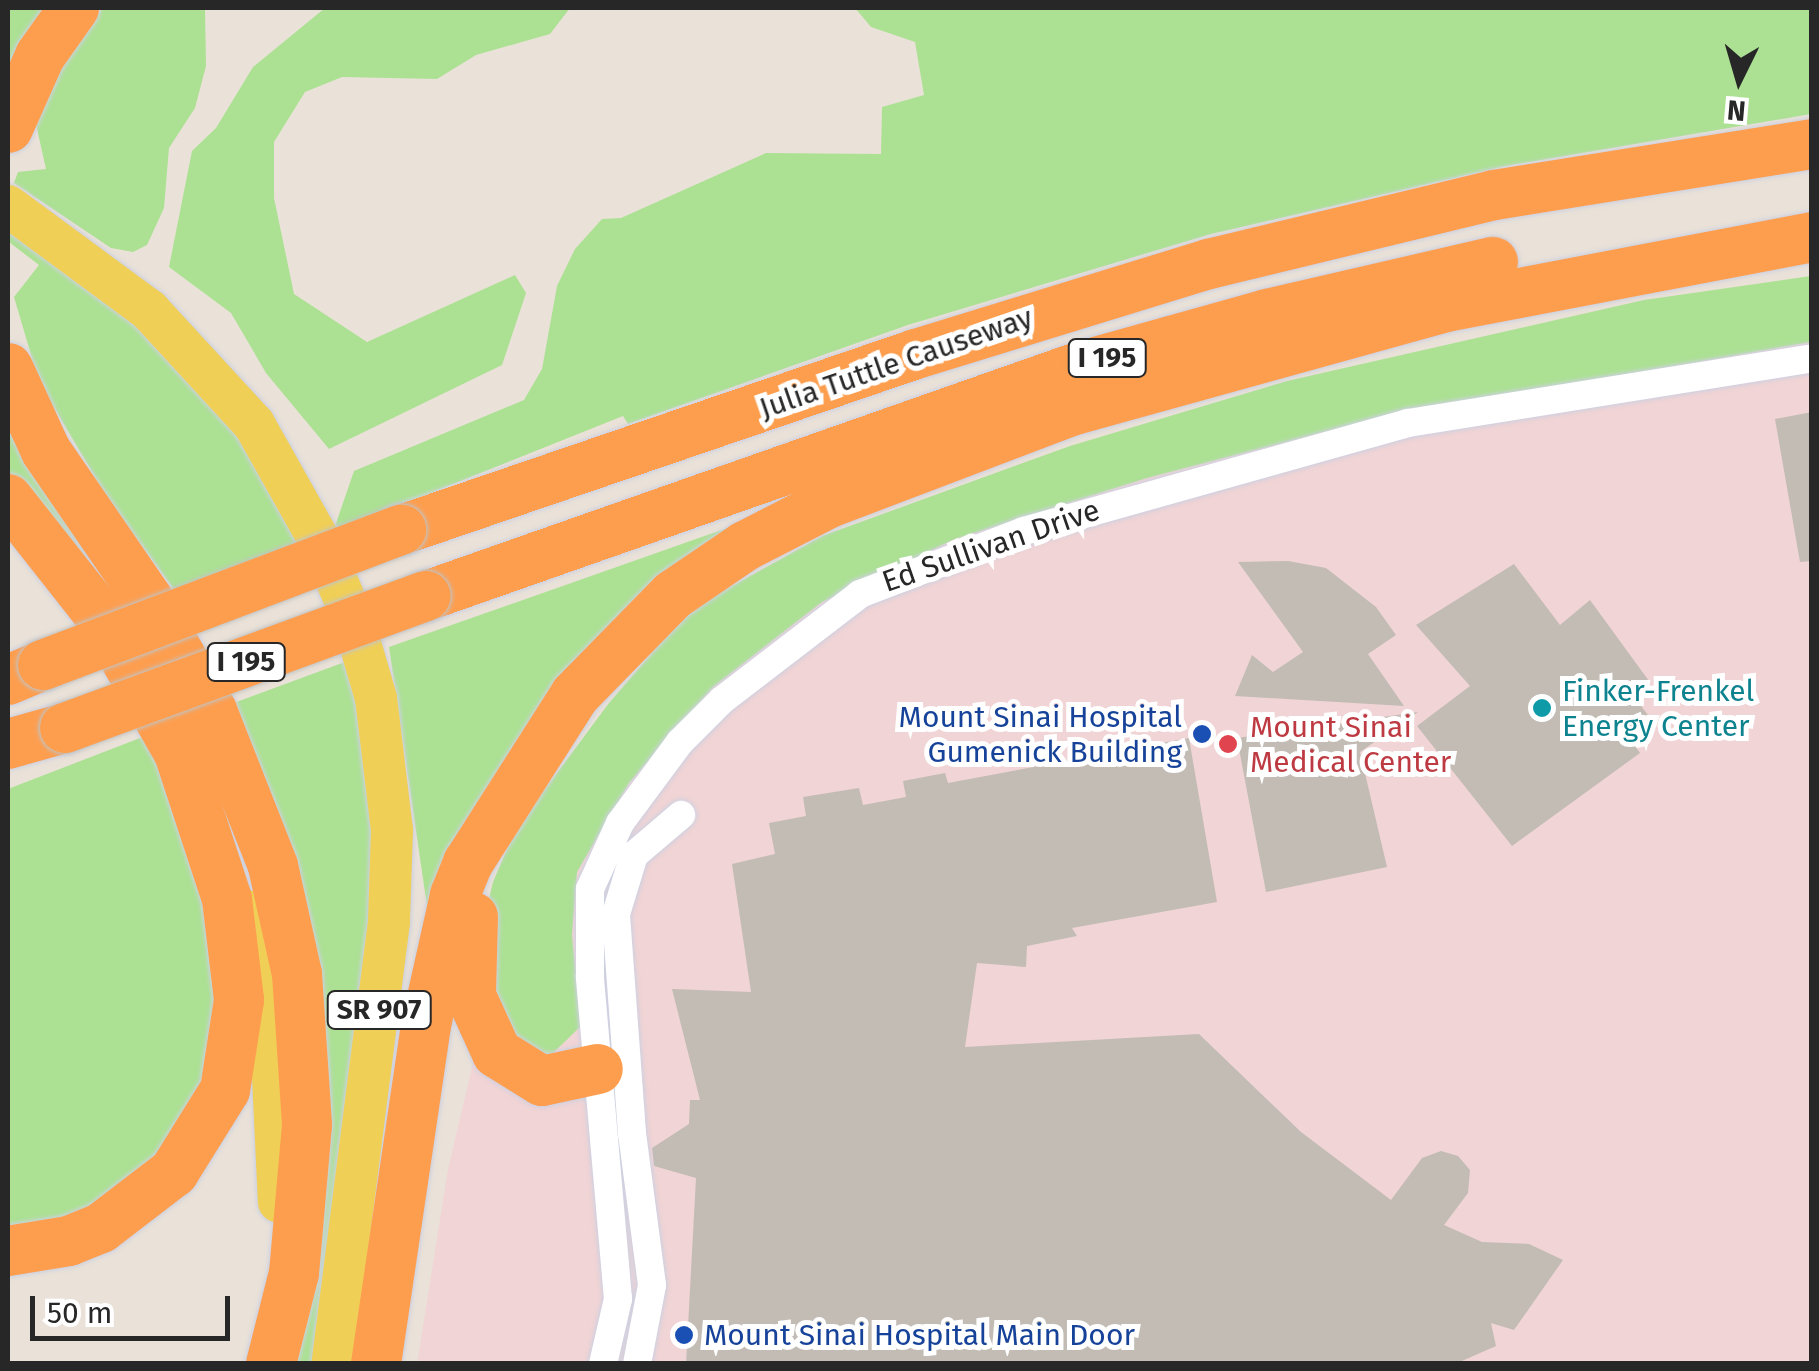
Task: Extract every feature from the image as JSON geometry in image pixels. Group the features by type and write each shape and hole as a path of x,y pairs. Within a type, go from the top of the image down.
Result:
{"highway":[{"path":"10,121 40,56 74,8"},
{"name":"Julia Tuttle Causeway","path":"25,672 401,530 916,354 1193,268 1494,195 1812,144"},
{"name":"Julia Tuttle Causeway","path":"33,739 932,415 1174,339 1460,268 1812,208"},
{"path":"376,1364 444,928 468,863 575,695 638,625 708,569 829,504 1071,411 1224,365 1557,282 1812,237"},
{"path":"8,368 46,452 189,668 239,770 273,866 297,974 307,1125 294,1272 271,1364"},
{"path":"8,500 102,618 190,778 234,934 238,1030 224,1090 186,1158 128,1213 70,1241 8,1251"},
{"path":"504,809 475,898 468,973 475,1016 497,1053 530,1078 598,1069"}],"main road":[{"name":"SR 907","path":"8,206 149,310 254,424 318,538 368,670 386,767 392,882 332,1364"},
{"path":"190,778 225,844 270,1014 280,1128 279,1222 261,1364"}],"street":[{"name":"Ed Sullivan Drive","path":"603,1364 618,1299 588,904 610,840 696,724 860,594 1024,531 1324,444 1458,413 1812,358"},
{"path":"637,1364 652,1285 632,1134 616,914 634,855 681,814"}],"shaded area":[{"name":"Mount Sinai Medical Center","path":"1811,318 1811,1363 417,1364 448,1169 510,907 779,582 1092,467"}],"green space":[{"path":"8,8 46,8 8,72"},
{"path":"205,8 206,66 195,108 169,148 164,208 147,245 133,252 111,248 14,183 18,172 46,169 35,120 61,65 102,9"},
{"path":"325,8 570,8 550,34 476,55 437,79 342,77 305,92 274,142 274,198 294,294 367,342 515,275 526,293 502,365 329,449 266,373 231,313 169,267 192,151 216,128 253,67"},
{"path":"855,8 1811,8 1811,114 1506,166 1211,234 908,325 628,424 623,416 333,532 354,471 524,400 542,369 557,286 575,249 602,219 621,218 766,153 881,154 882,107 924,95 915,42 871,27"},
{"path":"10,223 184,358 311,541 175,591 108,499 39,382 14,297 39,265 9,242"},
{"path":"1811,276 1811,342 1381,417 1147,478 955,539 822,602 713,687 629,783 577,872 572,935 581,1026 551,1055 517,1052 478,944 493,882 516,828 609,703 689,610 822,536 1070,446 1287,381 1644,300"},
{"path":"8,423 132,607 118,613 8,476"},
{"path":"750,520 651,587 591,643 427,906 389,647"},
{"path":"353,659 383,836 324,1363 295,1363 304,1319 231,704"},
{"path":"153,733 184,806 224,1012 191,1126 118,1201 8,1234 8,789"}],"building":[{"path":"1812,412 1812,561 1800,562 1775,419"},
{"path":"1288,561 1326,568 1376,607 1396,635 1368,654 1404,706 1235,696 1252,655 1273,672 1303,652 1238,562"},
{"name":"Finker-Frenkel Energy Center","path":"1514,564 1560,625 1590,600 1649,681 1632,694 1654,723 1631,740 1640,753 1512,846 1417,726 1470,686 1416,625"},
{"path":"1418,712 1360,752 1387,867 1266,892 1237,738"},
{"path":"1189,738 1217,902 1072,928 1077,936 1027,946 1026,967 977,963 965,1047 1199,1034 1301,1132 1391,1200 1422,1158 1441,1151 1458,1156 1470,1170 1468,1193 1444,1225 1482,1242 1529,1244 1563,1260 1514,1330 1491,1323 1496,1346 1455,1364 686,1364 696,1178 654,1166 652,1148 689,1124 690,1100 700,1100 672,989 751,992 732,864 775,854 769,823 806,816 803,797 859,788 863,805 906,797 903,781 945,773 948,783"}],"place":[{"name":"Finker-Frenkel Energy Center","path":"1542,708"},
{"name":"Mount Sinai Hospital Gumenick Building","path":"1202,734"},
{"name":"Mount Sinai Medical Center","path":"1228,744"},
{"name":"Mount Sinai Hospital Main Door","path":"684,1335"}]}
